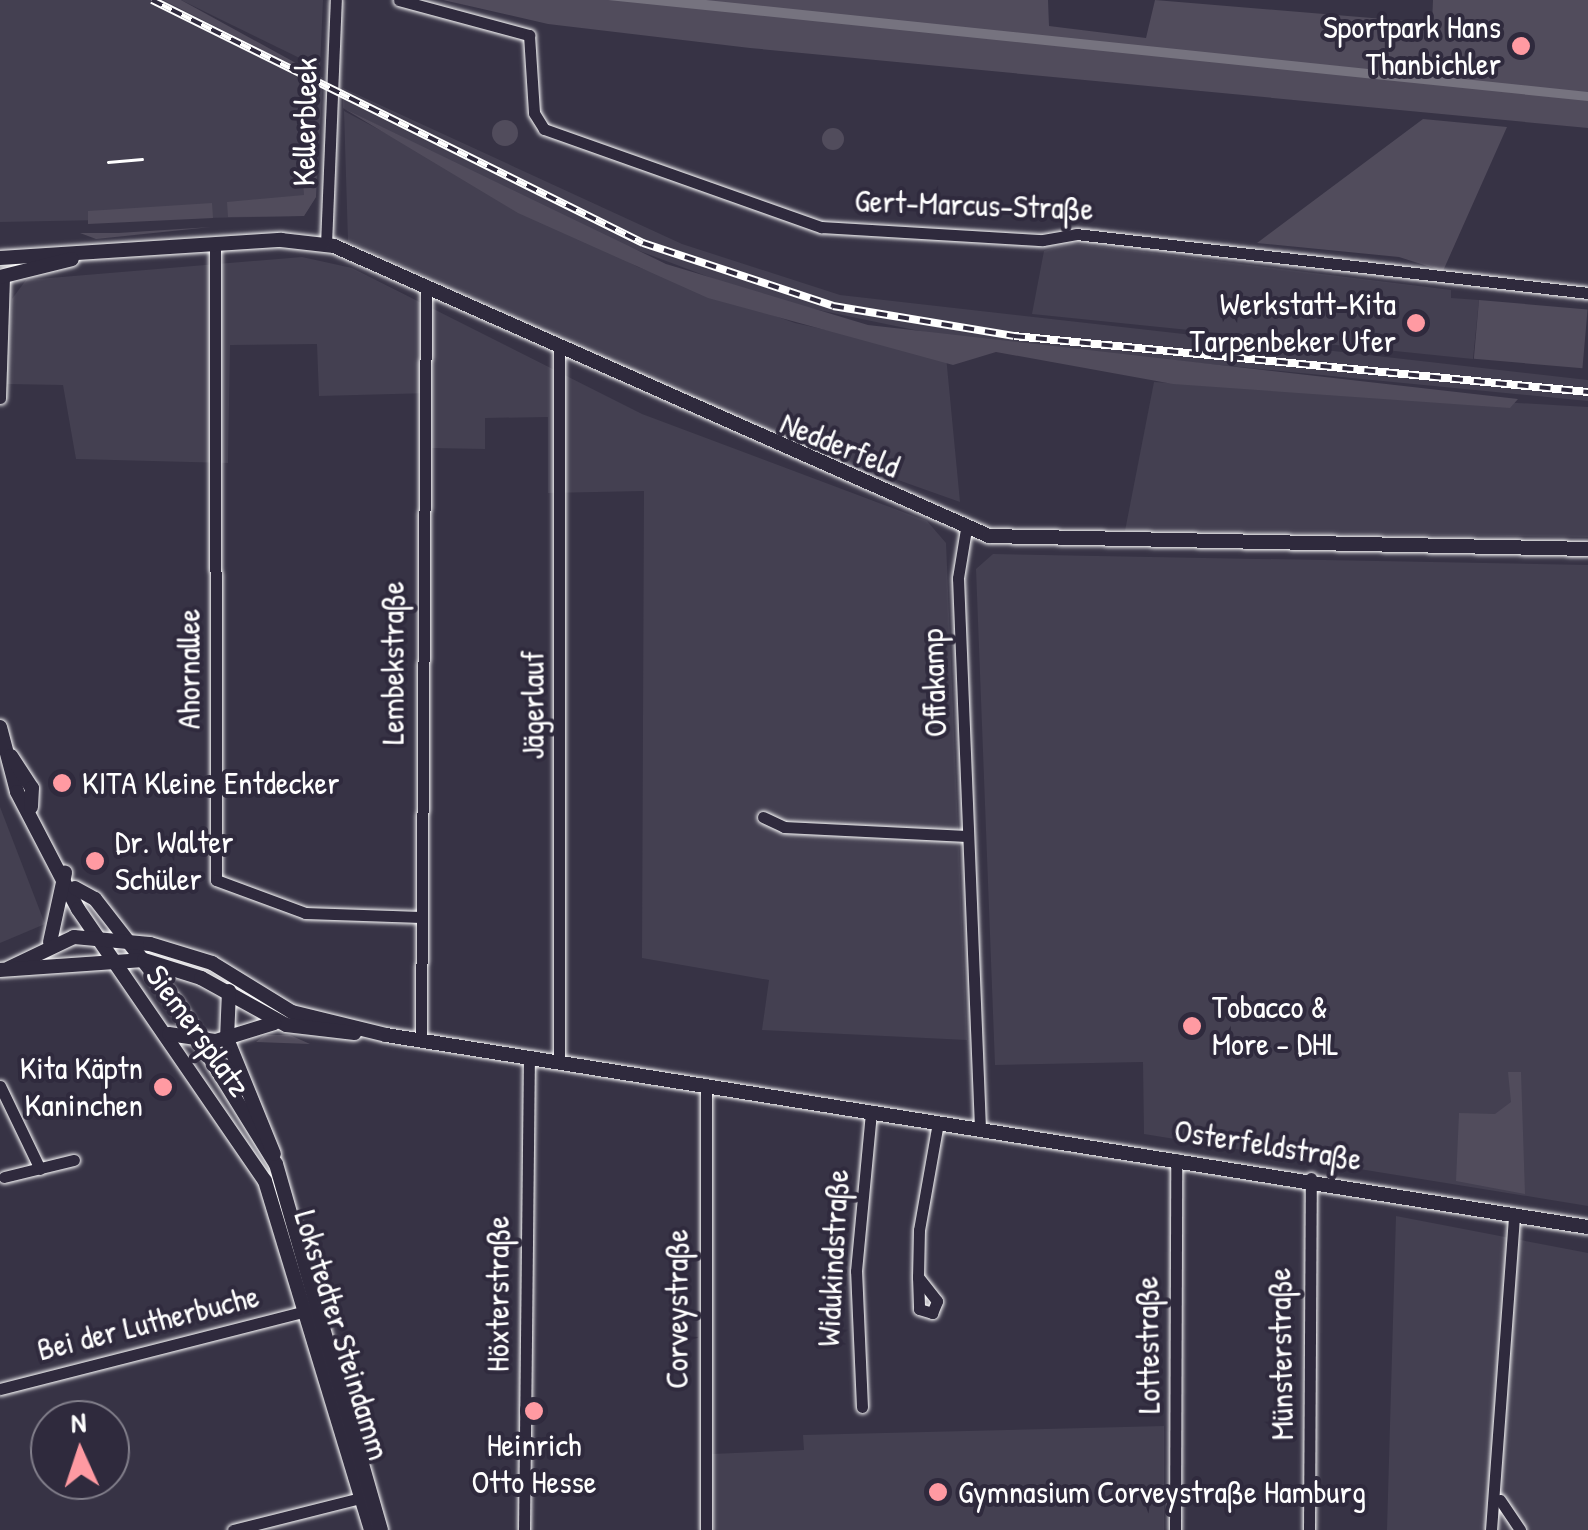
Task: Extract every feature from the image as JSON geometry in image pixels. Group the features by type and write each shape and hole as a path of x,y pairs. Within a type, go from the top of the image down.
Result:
{"main road":[{"name":"Nedderfeld","path":"0,255 326,244 966,529 1056,542 1588,548"},
{"name":"Nedderfeld","path":"2,276 108,252"},
{"path":"0,728 11,756 17,792 31,807 64,872 115,944 144,960"},
{"path":"50,942 64,872"},
{"name":"Siemersplatz","path":"75,888 96,937 144,960 203,1040 276,1164"},
{"path":"5,969 50,942 96,937"},
{"name":"Osterfeldstraße","path":"115,944 220,968 282,1008 386,1035"},
{"path":"5,969 91,959 115,944"},
{"name":"Siemersplatz","path":"115,944 169,1034 254,1158"},
{"name":"Osterfeldstraße","path":"144,960 229,994 281,1024 386,1035 1310,1178 1588,1227"},
{"path":"220,968 229,994 227,1038 266,1118 276,1164"},
{"path":"169,1034 203,1040 227,1038 281,1024"},
{"name":"Lokstedter Steindamm","path":"254,1158 309,1310 371,1530"},
{"name":"Lokstedter Steindamm","path":"276,1164 381,1530"}],"street":[{"name":"Kellerbleek","path":"326,244 336,0"},
{"name":"Gert-Marcus-Straße","path":"400,0 529,35 534,113 544,129 821,227 1043,240 1076,234 1588,294"},
{"name":"Ahornallee","path":"215,245 216,880 305,913 421,917"},
{"path":"0,398 2,276"},
{"name":"Lembekstraße","path":"421,1041 426,286"},
{"name":"Jägerlauf","path":"559,348 559,1062"},
{"name":"Offakamp","path":"966,529 958,578 980,1129"},
{"path":"764,817 784,826 967,836"},
{"name":"Höxterstraße","path":"524,1530 529,1058"},
{"path":"0,1086 40,1169"},
{"name":"Corveystraße","path":"706,1087 706,1530"},
{"name":"Widukindstraße","path":"862,1407 856,1270 871,1111"},
{"path":"918,1276 938,1122"},
{"name":"Lottestraße","path":"1175,1530 1176,1158"},
{"path":"4,1177 74,1160"},
{"name":"Münsterstraße","path":"1310,1178 1310,1530"},
{"path":"1492,1530 1500,1500 1514,1215"},
{"name":"Bei der Lutherbuche","path":"0,1389 309,1310"},
{"path":"232,1530 364,1497"},
{"path":"1500,1500 1520,1530"}],"shaded area":[{"path":"0,0 163,0 323,78 316,197 304,216 0,222"},
{"path":"163,0 181,0 323,78 304,71"},
{"path":"181,0 323,0 320,68"},
{"path":"443,0 1048,0 1049,26 1146,38 1155,0 1432,23 1433,0 1588,0 1588,128 750,48 548,24"},
{"path":"608,0 706,0 1588,92 1588,101"},
{"path":"343,88 682,244 840,295 1588,380 1588,401 963,340 770,300 605,238 343,108"},
{"path":"343,108 666,264 868,325 1518,399 1510,408 1173,384 996,352 953,365 708,298 518,213"},
{"path":"344,111 638,267 795,323 946,356 960,502 774,436 348,241"},
{"path":"1423,119 1507,127 1443,271 1399,257 1257,243"},
{"path":"505,120 514,124 518,133 514,142 505,146 496,142 492,133 496,124"},
{"path":"833,128 841,131 841,147 833,150 825,147 822,139 825,131"},
{"path":"317,136 316,197 304,216 228,217 227,202 304,195 300,138"},
{"path":"212,203 213,218 88,224 88,211"},
{"path":"211,227 96,239 80,233 118,233"},
{"path":"1072,243 1451,290 1451,298 1479,300 1473,359 1032,314 1044,251"},
{"path":"302,257 352,268 642,414 927,521 946,543 967,1040 762,1030 769,980 642,958 644,491 548,493 548,417 485,418 485,449 432,448 431,393 319,396 317,344 230,345 228,463 76,459 63,385 7,384 12,299 26,280"},
{"path":"1479,300 1588,309 1582,368 1474,359"},
{"path":"1154,382 1588,407 1588,537 1125,531"},
{"path":"993,554 1588,565 1588,1206 1144,1134 1143,1062 995,1065 976,569"},
{"path":"0,807 45,924 0,943"},
{"path":"265,1035 290,1035 310,1044 256,1042"},
{"path":"1508,1072 1521,1072 1525,1194 1456,1181 1459,1113 1495,1114 1511,1102"},
{"path":"1396,1216 1588,1253 1588,1530 1387,1530"},
{"name":"Gymnasium Corveystraße Hamburg","path":"1164,1426 1164,1530 714,1530 712,1454 804,1450 803,1435"}],"tram line":[{"path":"108,162 142,159"}],"railway":[{"path":"152,0 643,243 833,306 1014,336 1588,392"}],"place":[{"name":"Sportpark Hans Thanbichler","path":"1521,46"},
{"name":"Werkstatt-Kita Tarpenbeker Ufer","path":"1416,323"},
{"name":"KITA Kleine Entdecker","path":"62,783"},
{"name":"Dr. Walter Schüler","path":"95,861"},
{"name":"Tobacco & More - DHL","path":"1192,1026"},
{"name":"Kita Käptn Kaninchen","path":"163,1087"},
{"name":"Heinrich Otto Hesse","path":"534,1411"},
{"name":"Gymnasium Corveystraße Hamburg","path":"938,1492"}]}
